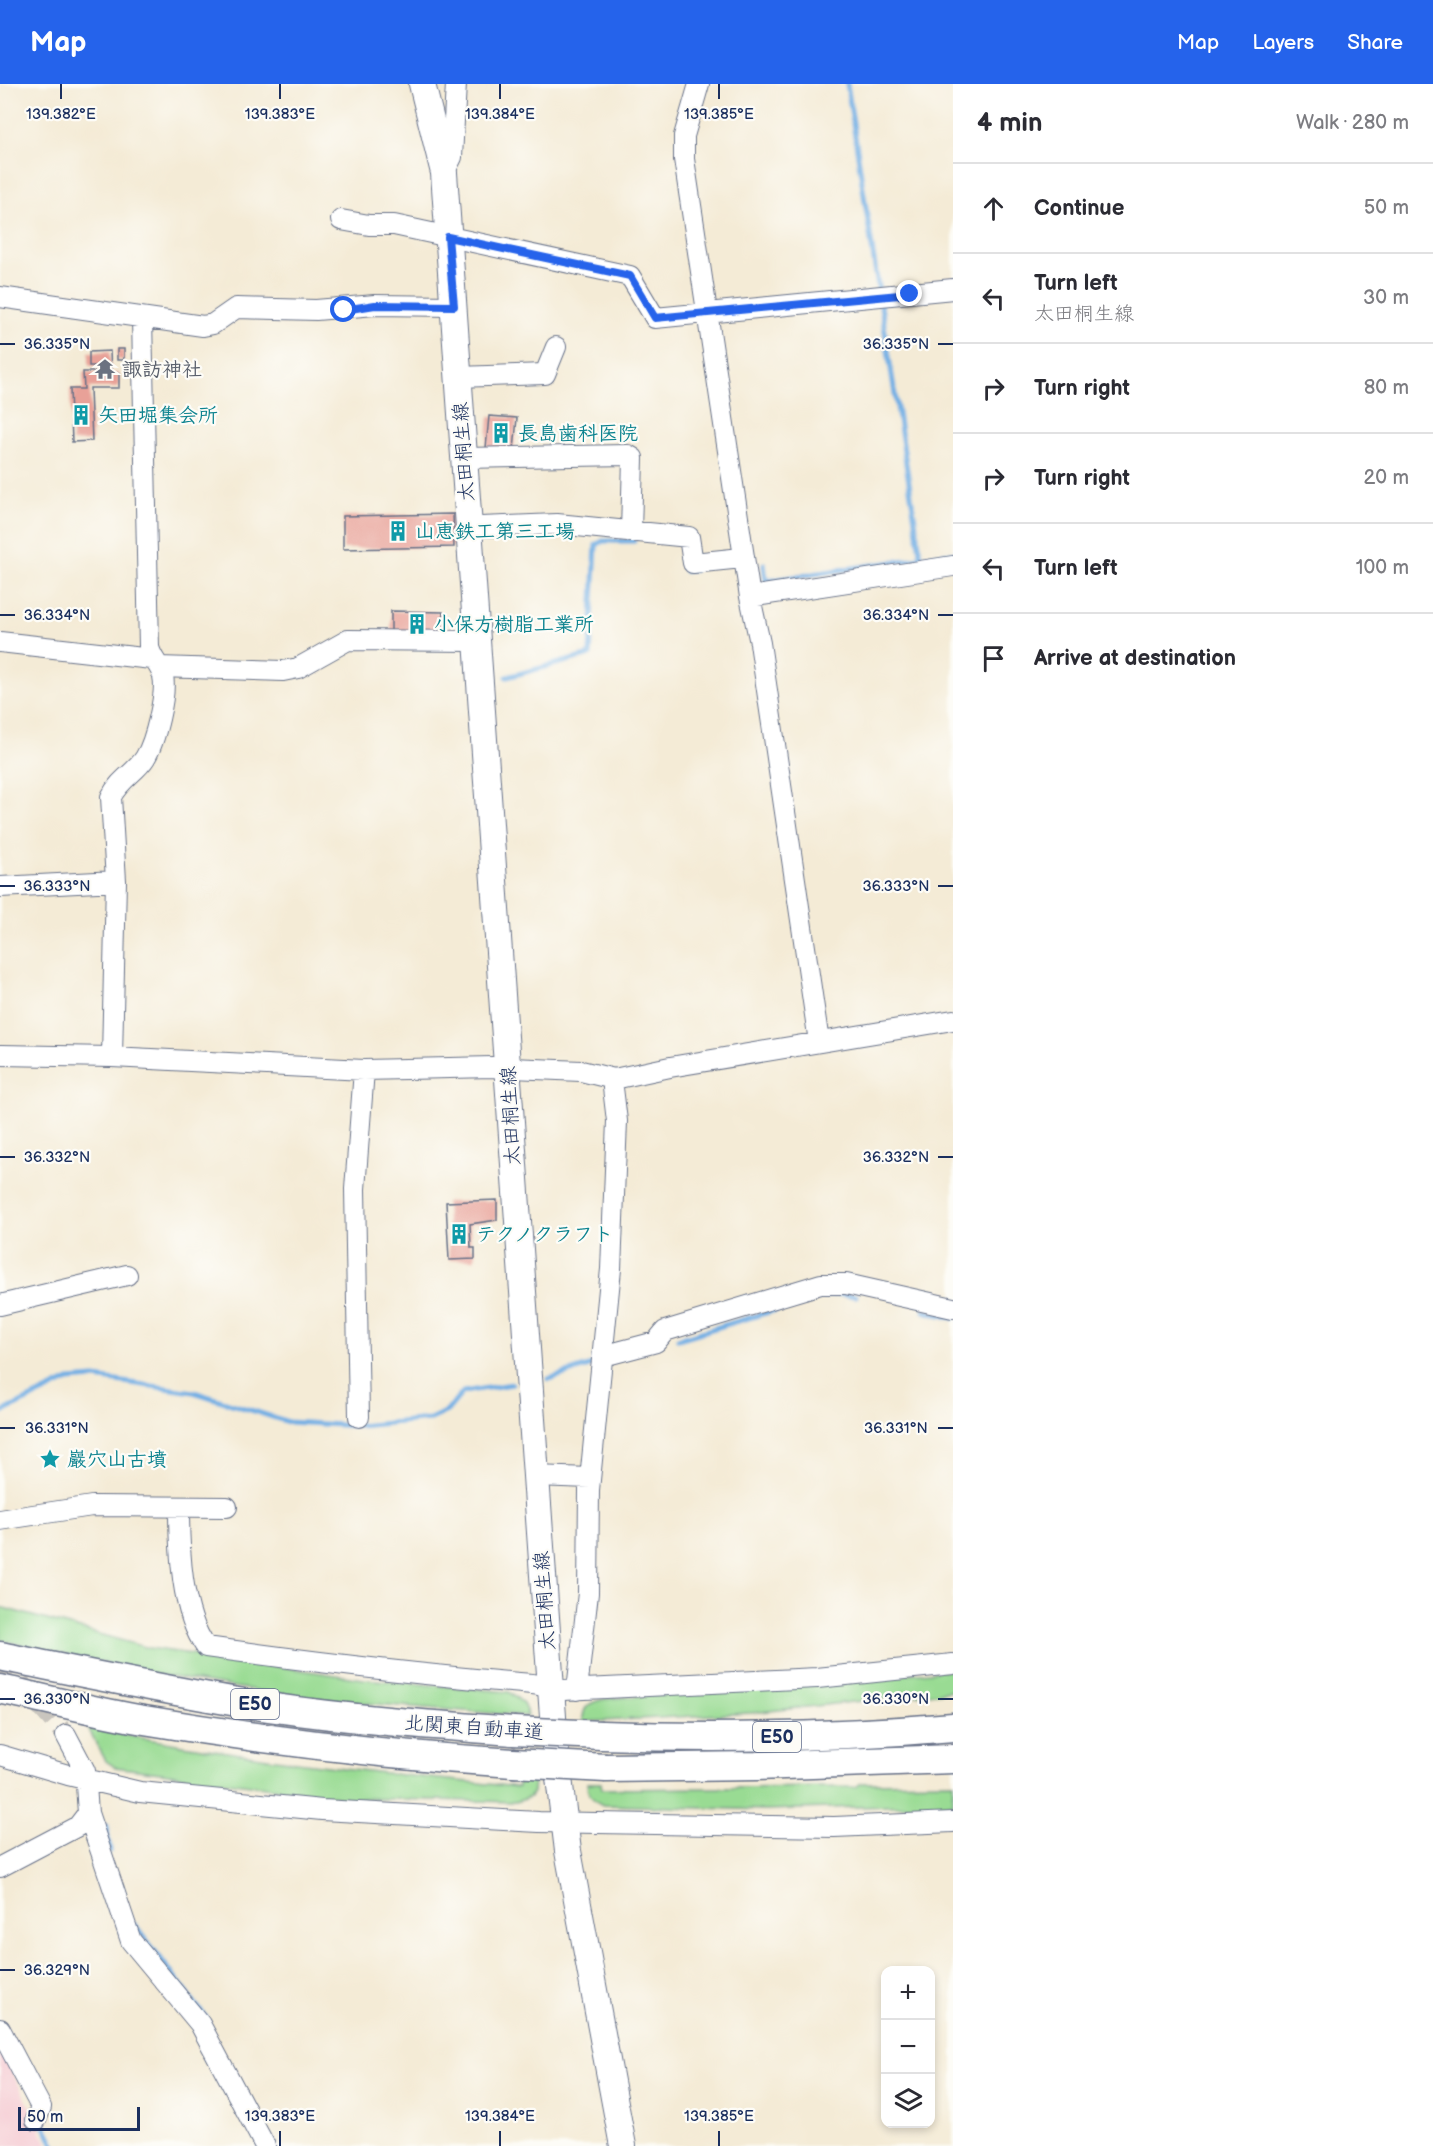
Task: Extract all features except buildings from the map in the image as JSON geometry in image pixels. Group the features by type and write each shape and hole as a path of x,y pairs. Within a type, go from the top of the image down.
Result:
{"highway":[{"name":"北関東自動車道","path":"0,1656 141,1686 270,1707 399,1723 513,1731 658,1737 762,1737 881,1733 953,1727"},
{"name":"北関東自動車道","path":"0,1689 135,1719 266,1739 395,1755 606,1768 756,1767 953,1759"},
{"path":"658,1737 758,1725 882,1718 953,1706"}],"main road":[{"name":"太田桐生線","path":"422,84 444,173 550,1690 564,1822 623,2146"}],"street":[{"path":"444,173 452,157 456,84"},
{"path":"699,84 684,136 684,159 742,558 760,643 819,1041"},
{"path":"340,220 369,225 394,225 630,276 655,318 953,290"},
{"path":"0,297 208,326 236,308 316,310 375,305 454,306"},
{"path":"112,1057 116,881 111,797 115,789 145,759 153,739 164,684 149,646 142,318"},
{"path":"459,377 545,375 556,347"},
{"path":"464,458 628,455 633,459 631,532"},
{"path":"468,530 481,527 557,524 689,537 693,563 742,558"},
{"path":"750,597 953,566"},
{"path":"0,642 156,663 283,671 298,668 341,643 356,639 476,641"},
{"path":"0,887 116,881"},
{"path":"0,1054 112,1057 364,1070 420,1067 581,1071 614,1079 819,1041 953,1020"},
{"path":"359,1417 355,1189 364,1070"},
{"path":"577,1690 588,1593 590,1478 611,1269 617,1121 614,1079"},
{"path":"0,1305 127,1275"},
{"path":"603,1356 656,1342 665,1331 821,1284 846,1284 953,1308"},
{"path":"535,1476 590,1478"},
{"path":"0,1520 92,1506 226,1508"},
{"path":"179,1507 179,1533 187,1597 194,1630 206,1647 361,1668 487,1682 536,1684 550,1690 817,1678 953,1664"},
{"path":"66,1734 82,1762 87,1780 88,1813 131,1941 200,2024 265,2146"},
{"path":"0,1755 87,1780 140,1792 322,1810 564,1822 834,1827 953,1822"},
{"path":"0,1867 78,1826 88,1813"},
{"path":"0,2030 38,2114"}],"shaded area":[{"path":"0,2049 41,2128 41,2133 49,2146 0,2146"}],"green space":[{"path":"0,1607 149,1648 364,1679 509,1692 523,1703 528,1716 325,1700 153,1674 0,1640"},
{"path":"953,1670 953,1691 751,1713 583,1722 586,1708 605,1699"},
{"path":"88,1728 302,1763 410,1776 518,1787 519,1779 534,1779 533,1792 530,1797 516,1802 349,1798 115,1767 106,1761"},
{"path":"953,1782 953,1804 766,1810 603,1805 591,1797 587,1783 601,1783 602,1789 856,1787 861,1783"}],"waterway":[{"path":"847,84 879,293"},
{"path":"880,300 921,558"},
{"path":"507,677 590,655 596,545 603,541 634,541"},
{"path":"764,564 766,581 953,553"},
{"path":"683,560 685,571 694,570"},
{"path":"678,1339 819,1297 838,1294 856,1296"},
{"path":"924,1311 953,1318"},
{"path":"549,1379 595,1364"},
{"path":"0,1413 69,1380 95,1378 194,1392 288,1422 359,1426 430,1419 447,1411 463,1392 512,1384"},
{"path":"106,1826 110,1851"},
{"path":"135,1925 206,2018"},
{"path":"41,2119 55,2146"}],"tunnel":[{"path":"0,1660 66,1735"}],"place":[{"name":"諏訪神社","path":"105,369"},
{"name":"矢田堀集会所","path":"81,415"},
{"name":"長島歯科医院","path":"501,433"},
{"name":"山恵鉄工第三工場","path":"398,531"},
{"name":"小保方樹脂工業所","path":"417,624"},
{"name":"テクノクラフト","path":"459,1234"},
{"name":"巖穴山古墳","path":"50,1459"}],"route":[{"path":"344,310 375,305 454,306 448,237 630,276 636,282 647,308 655,318 910,294"}]}
